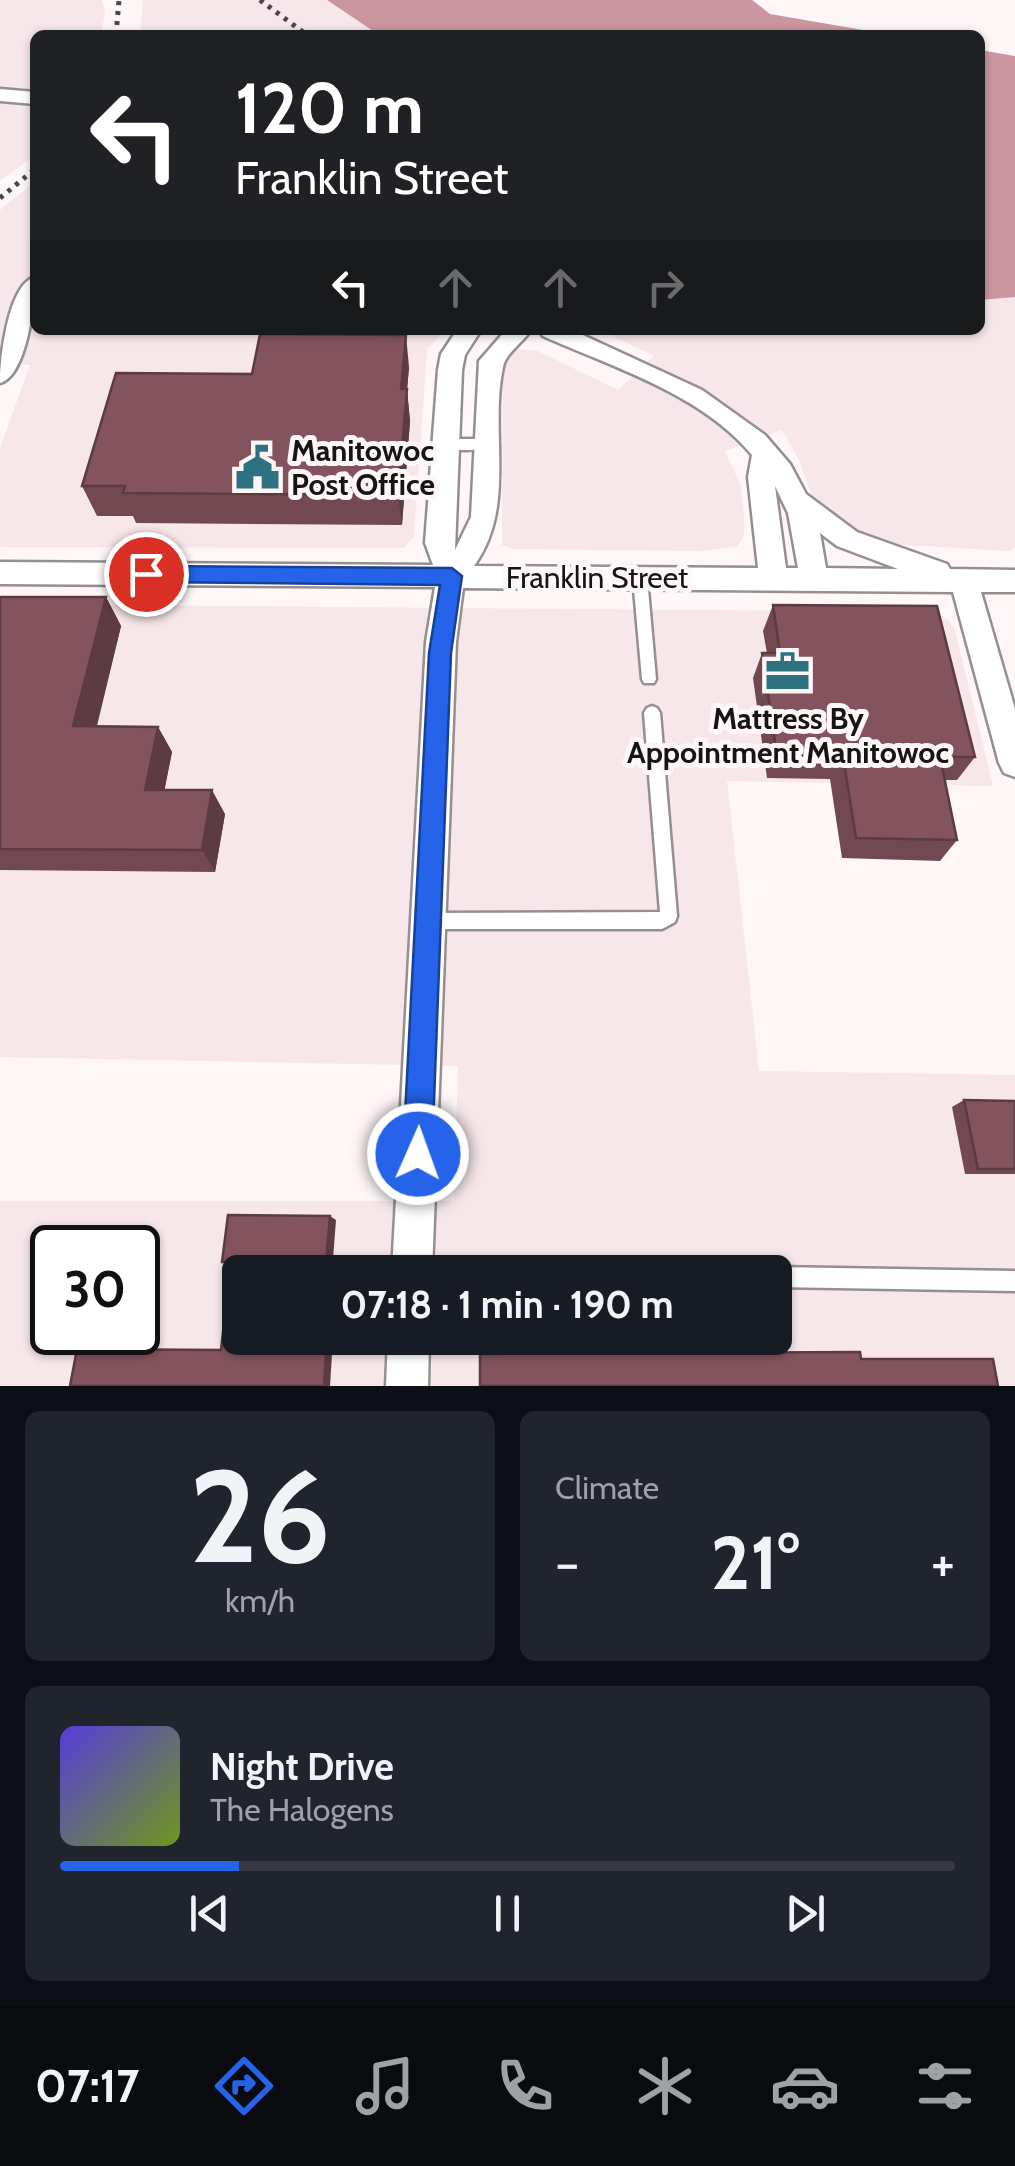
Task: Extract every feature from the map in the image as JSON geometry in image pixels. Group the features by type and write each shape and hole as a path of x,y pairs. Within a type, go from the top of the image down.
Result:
{"street":[{"path":"0,94 30,97"},
{"path":"0,375 30,297"},
{"path":"452,576 440,542 445,444 453,354 466,335"},
{"path":"413,1255 440,653 452,576 479,534 492,361 515,335"},
{"path":"562,335 700,400 748,433 797,501 846,540 964,580 1015,764"},
{"path":"765,454 761,478 773,579"},
{"path":"797,501 814,580"},
{"name":"Franklin Street","path":"0,573 1015,581"},
{"path":"407,1386 408,1355"}],"lane":[{"path":"445,444 488,444"},
{"path":"640,578 648,679"},
{"path":"428,922 662,922 669,916 652,713"},
{"path":"792,1276 1015,1281"}],"shaded area":[{"path":"0,0 102,0 105,12 102,30 30,30 30,159 0,181"},
{"path":"143,0 327,0 372,30 140,30"},
{"path":"327,0 752,0 770,14 863,30 372,30"},
{"path":"985,51 1015,56 1015,297 985,300"},
{"path":"30,185 30,335 441,335 427,349 414,537 404,548 0,547 0,448 30,365 0,364 0,210"},
{"path":"1015,297 1015,547 1009,551 885,544 859,536 814,503 799,460 782,430 725,451 741,486 745,526 737,546 703,551 513,549 502,545 503,370 506,357 517,349 538,351 618,390 654,356 610,335 985,335 985,300"},
{"path":"0,604 926,612 948,620 955,630 993,786 727,781 759,1071 1015,1075 1015,1386 0,1386 0,1201 454,1201 458,1066 0,1057"}],"building":[{"name":"Manitowoc Post Office","path":"260,335 406,335 401,389 407,389 398,495 123,493 125,486 82,486 116,373 252,374"},
{"path":"0,597 106,597 73,726 158,727 145,790 212,790 202,850 0,849"},
{"path":"773,605 937,606 975,757 940,757 957,840 856,838 843,756 777,755 762,653 780,653"},
{"path":"964,1100 1015,1101 1015,1169 978,1169"},
{"path":"228,1215 330,1216 327,1255 223,1255"},
{"path":"222,1341 222,1355 326,1355 324,1386 70,1386 76,1355 221,1350"},
{"path":"860,1352 861,1359 993,1359 998,1386 480,1386 480,1355"}],"railway":[{"path":"116,30 119,0"},
{"path":"260,0 300,30"},
{"path":"0,198 30,173"}],"place":[{"name":"Manitowoc Post Office","path":"258,468"},
{"name":"Mattress By Appointment Manitowoc","path":"788,672"}],"route":[{"path":"146,574 452,576 440,653 418,1154"}]}
